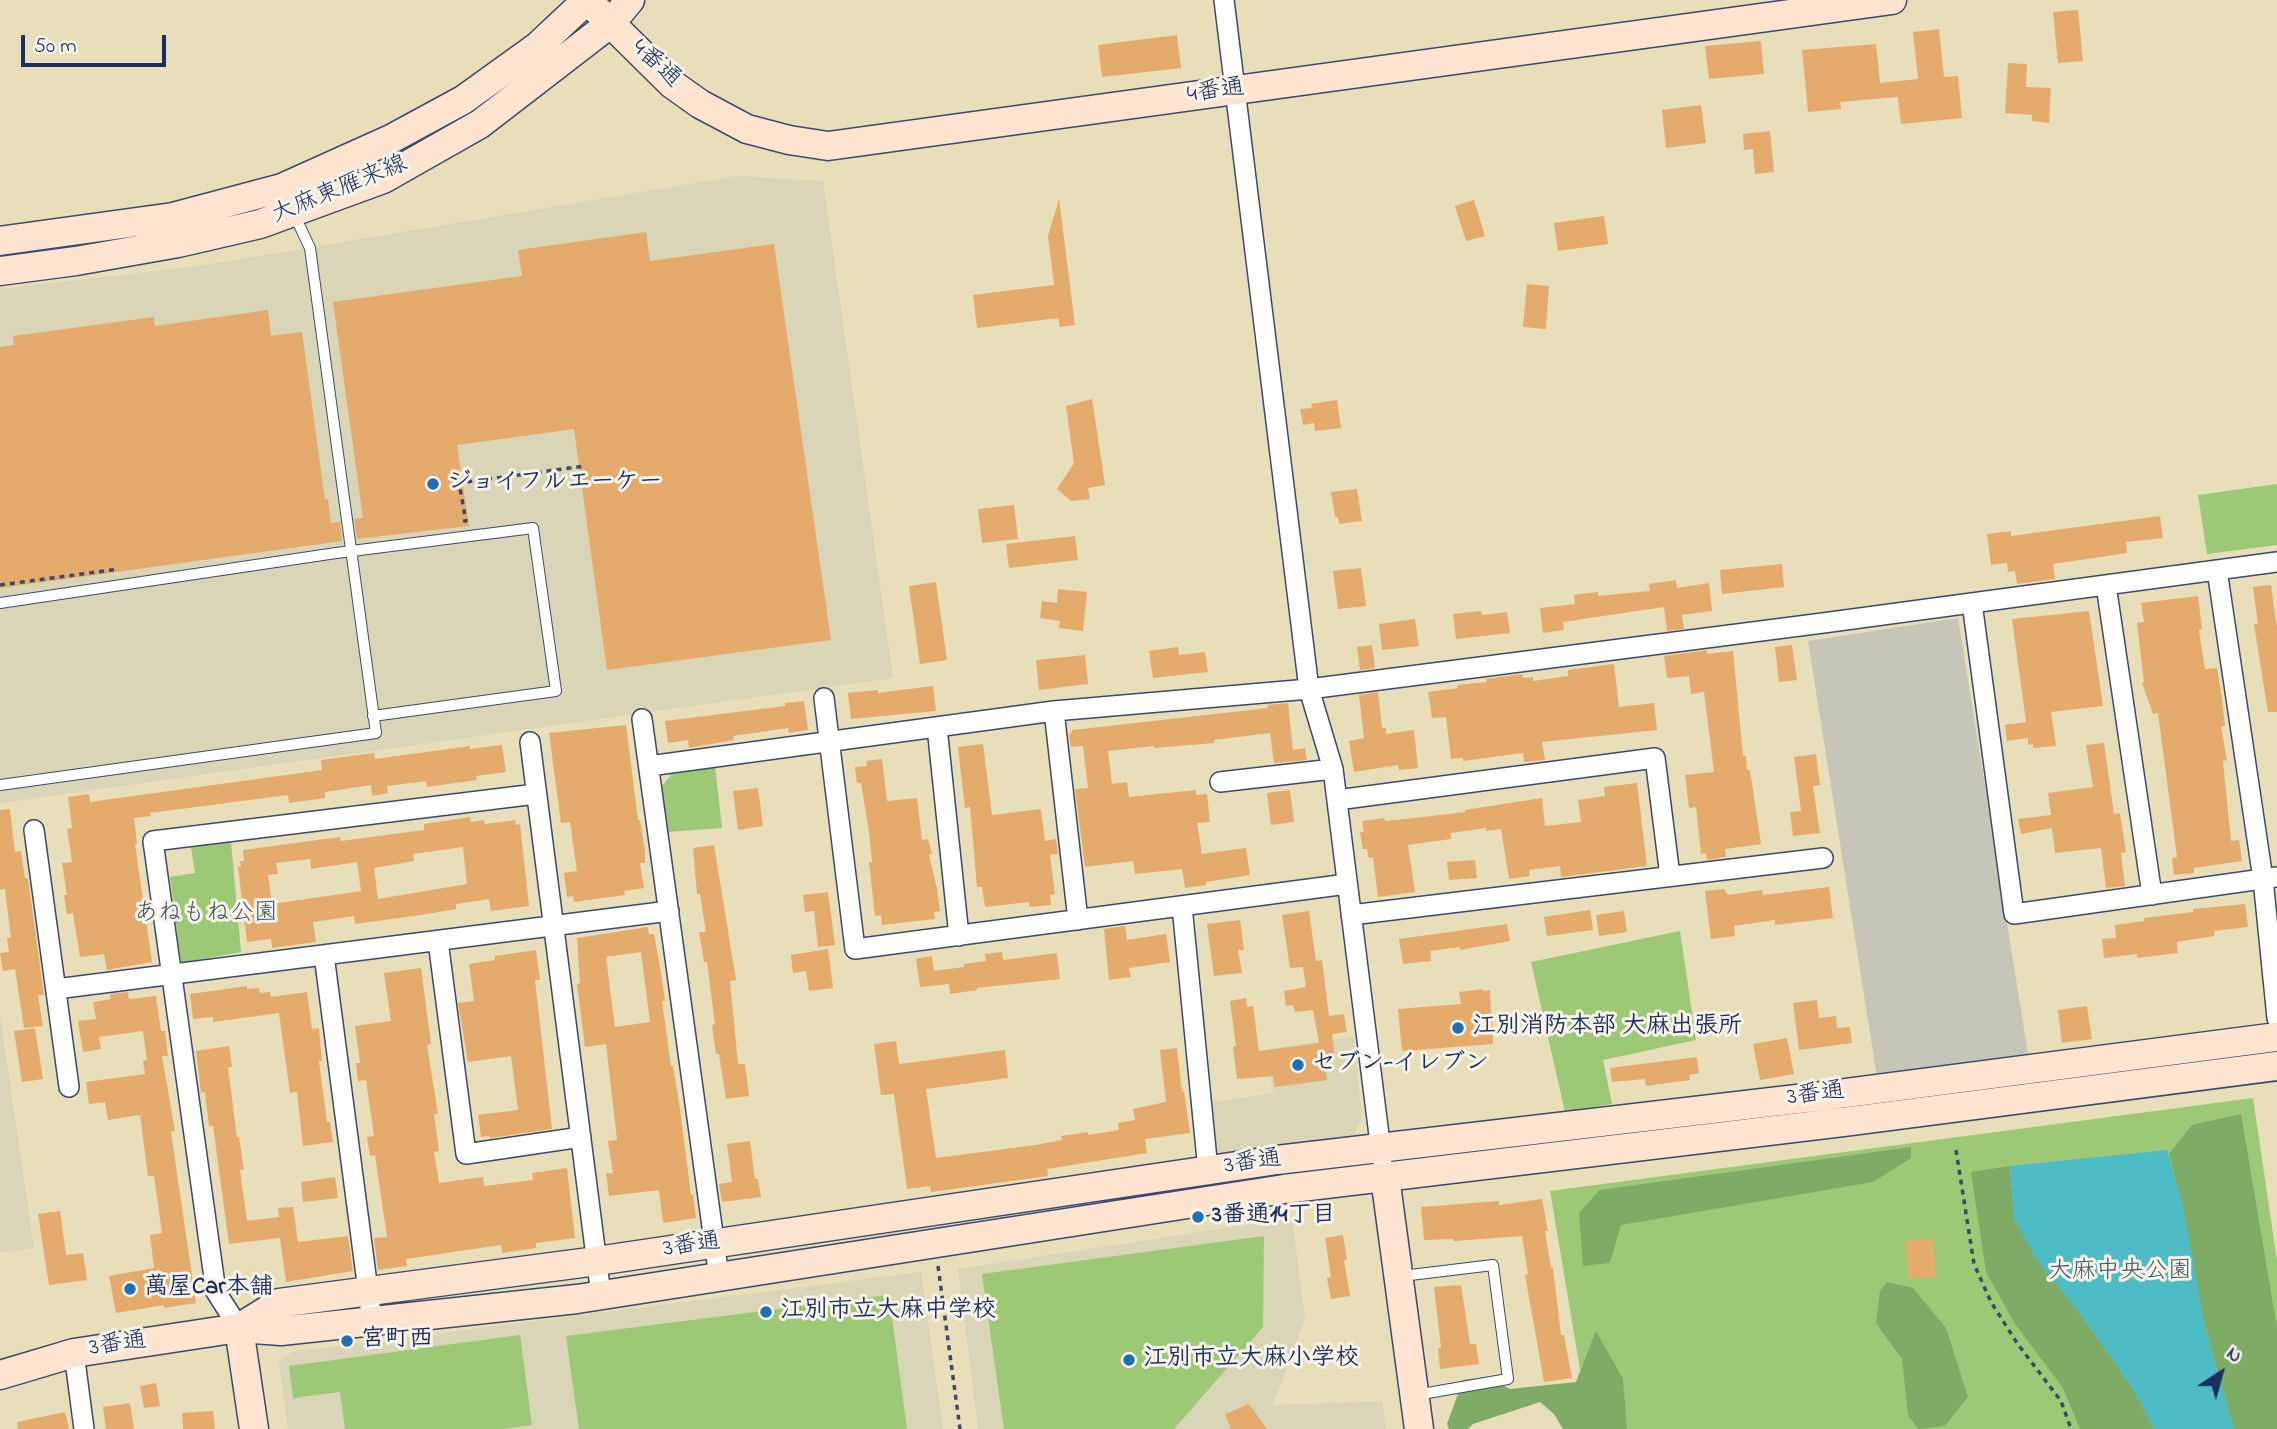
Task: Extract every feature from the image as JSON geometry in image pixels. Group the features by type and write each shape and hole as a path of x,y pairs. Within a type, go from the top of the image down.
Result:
{"street":[{"name":"大麻東雁来線","path":"0,271 178,243 260,224 288,201 391,139 463,100 538,46 587,0"},
{"name":"4番通","path":"587,0 672,85 700,104 747,129 789,140 828,146 1892,0"},
{"name":"大麻東雁来線","path":"0,241 288,201 383,179 481,124 611,23 630,0"},
{"path":"1224,0 1309,689 1333,769 1380,1148 1419,1429"},
{"path":"649,766 1054,711 1309,689 2277,562"},
{"path":"2217,570 2270,878 2277,1018"},
{"path":"2106,585 2151,895"},
{"path":"1972,603 2014,914 2270,878"},
{"path":"824,698 855,949 1347,884"},
{"path":"1054,711 1078,920"},
{"path":"642,719 719,1277"},
{"path":"937,727 959,936"},
{"path":"530,742 601,1295"},
{"path":"1337,800 1655,758 1671,876"},
{"path":"1220,782 1333,769"},
{"path":"254,1429 239,1328 216,1292 153,841 536,794"},
{"path":"34,830 69,1087"},
{"path":"1351,915 1823,858"},
{"path":"1181,906 1208,1170"},
{"path":"56,989 669,911"},
{"path":"438,941 466,1154 581,1137"},
{"path":"324,955 372,1321"},
{"name":"3番通","path":"239,1328 279,1303 597,1261 1208,1170 1830,1095 2277,1037"},
{"name":"3番通","path":"0,1375 74,1353 239,1328 281,1331 601,1295 1284,1189 1843,1122 2277,1066"},
{"path":"74,1353 85,1429"}],"lane":[{"path":"0,785 376,733 310,248 288,201"},
{"path":"0,603 533,528 556,691 373,716"},
{"path":"1398,1276 1493,1265 1495,1278 1508,1379 1415,1395"}],"path":[{"path":"453,523 466,521 459,483 585,466"},
{"path":"0,585 120,569"},
{"path":"1956,1150 1974,1264 1991,1302 2017,1343 2061,1401 2071,1429"},
{"path":"935,1243 961,1429"}],"shaded area":[{"name":"ジョイフルエーケー","path":"737,176 823,181 893,678 0,803 0,289 199,266"},
{"path":"1958,618 2028,1054 1877,1077 1808,641"},
{"path":"0,1015 34,1248 0,1253"},
{"path":"1353,1037 1362,1115 1354,1136 1217,1153 1211,1103 1273,1093 1268,1049"},
{"name":"江別市立大麻小学校","path":"1292,1218 1305,1319 1273,1405 1382,1401 1386,1429 978,1429 958,1269"},
{"name":"江別市立大麻中学校","path":"921,1272 943,1429 288,1429 279,1363 291,1352"}],"green space":[{"path":"2277,484 2277,545 2207,554 2198,495"},
{"path":"715,766 722,828 667,832 662,786 674,771"},
{"name":"あねもね公園","path":"231,842 241,952 181,963 170,877 195,873 191,847"},
{"path":"1680,931 1696,1040 1603,1060 1612,1104 1565,1112 1531,962"},
{"name":"大麻中央公園","path":"2253,1098 2277,1261 2277,1429 1590,1429 1550,1191"},
{"path":"2241,1114 2277,1328 2277,1429 2234,1429 2203,1319 2181,1200 2169,1154 2192,1125"},
{"path":"1911,1147 1911,1158 1873,1182 1621,1225 1610,1263 1583,1266 1579,1213 1600,1190"},
{"path":"2010,1166 2014,1218 2037,1259 2079,1312 2134,1390 2154,1429 2080,1429 2063,1388 2015,1324 1986,1272 1971,1172"},
{"name":"江別市立大麻小学校","path":"1264,1236 1263,1327 1174,1429 1004,1429 982,1274"},
{"path":"1887,1282 1913,1288 1946,1328 1968,1397 1945,1426 1918,1429 1908,1415 1902,1359 1876,1323 1880,1291"},
{"path":"889,1295 907,1429 579,1429 566,1336"},
{"path":"1596,1331 1623,1379 1627,1429 1563,1429 1554,1414 1540,1402 1473,1424 1468,1429 1449,1429 1447,1424 1463,1380 1486,1377 1510,1389 1576,1382"},
{"path":"520,1335 532,1425 503,1429 345,1429 340,1392 293,1398 289,1366"}],"water":[{"path":"2167,1150 2183,1205 2205,1326 2234,1429 2154,1429 2134,1390 2079,1312 2035,1257 2014,1218 2010,1166"}],"building":[{"path":"2078,10 2083,61 2058,63 2053,12"},
{"path":"1939,29 1944,77 1958,76 1962,118 1901,124 1898,97 1840,102 1841,109 1808,112 1802,50 1876,44 1880,83 1918,79 1913,32"},
{"path":"1177,35 1181,68 1102,77 1098,45"},
{"path":"1761,41 1764,74 1709,79 1705,46"},
{"path":"2008,63 2027,64 2026,87 2051,88 2049,123 2032,121 2032,115 2005,113"},
{"path":"1701,105 1706,143 1666,148 1662,110"},
{"path":"1770,131 1774,172 1755,174 1753,149 1744,150 1743,134"},
{"path":"1059,199 1075,325 1060,327 1058,318 977,328 973,295 1054,285 1048,236"},
{"path":"1474,200 1485,236 1466,241 1455,206"},
{"path":"1604,216 1608,244 1558,251 1554,223"},
{"path":"646,232 650,261 774,244 831,640 607,670 574,429 457,445 469,526 357,539 354,519 363,518 333,302 522,276 518,250"},
{"path":"1527,284 1549,286 1546,329 1523,327"},
{"path":"268,310 271,336 302,332 325,500 328,499 331,523 340,522 342,541 0,588 0,347 14,345 13,336 154,317 155,326"},
{"path":"1092,399 1105,485 1088,488 1090,499 1071,501 1057,489 1074,463 1066,406"},
{"path":"1337,400 1341,428 1315,431 1314,423 1303,425 1300,409 1312,408 1311,404"},
{"path":"1357,489 1362,521 1339,524 1338,517 1335,517 1331,492"},
{"path":"1014,505 1018,539 982,543 978,509"},
{"path":"2160,516 2163,538 2126,542 2127,553 2053,564 2055,579 2017,584 2015,571 2008,572 2007,563 1991,565 1987,534 2011,531 2011,536"},
{"path":"1075,536 1078,560 1009,568 1006,544"},
{"path":"1782,564 1784,587 1722,594 1720,570"},
{"path":"1361,568 1366,606 1338,609 1333,571"},
{"path":"1676,580 1677,588 1709,583 1712,611 1682,615 1684,629 1667,631 1664,607 1563,622 1564,630 1543,633 1540,608 1575,604 1574,595 1598,592 1598,596 1650,591 1649,584"},
{"path":"936,582 947,660 920,664 909,586"},
{"path":"2271,585 2277,628 2277,712 2268,712 2254,624 2258,624 2253,587"},
{"path":"1058,589 1087,592 1083,631 1059,628 1060,621 1040,618 1042,601 1057,603"},
{"path":"2198,596 2202,629 2199,630 2205,669 2217,668 2221,692 2225,726 2221,726 2227,760 2223,761 2231,841 2239,840 2242,861 2194,868 2194,873 2174,875 2172,858 2177,857 2158,713 2153,714 2142,683 2137,623 2144,622 2141,603"},
{"path":"1481,611 1482,615 1507,612 1510,633 1456,639 1453,614"},
{"path":"2089,611 2103,706 2051,712 2056,746 2033,748 2033,744 2028,745 2028,738 2007,741 2005,725 2026,722 2012,619"},
{"path":"1415,619 1419,646 1382,650 1379,624"},
{"path":"1372,645 1375,668 1360,670 1357,647"},
{"path":"1792,645 1797,680 1779,682 1775,647"},
{"path":"1178,647 1179,655 1205,652 1208,672 1153,678 1149,651"},
{"path":"1707,650 1707,654 1733,651 1743,756 1746,756 1747,770 1750,770 1761,844 1725,849 1726,857 1707,860 1706,853 1701,854 1696,807 1689,808 1685,775 1714,772 1704,692 1691,694 1689,676 1667,678 1664,656"},
{"path":"1085,655 1088,684 1039,690 1036,660"},
{"path":"1614,664 1619,707 1654,703 1657,730 1542,742 1545,760 1524,762 1523,753 1463,761 1463,758 1451,759 1446,717 1432,718 1428,692 1522,674 1523,678 1533,677 1533,681 1568,676 1568,670"},
{"path":"933,686 936,711 851,719 848,693 878,690 878,693"},
{"path":"1378,692 1382,728 1386,728 1386,734 1414,730 1418,768 1399,770 1398,765 1354,772 1349,741 1364,738 1359,695"},
{"path":"804,701 808,730 789,733 788,728 733,736 734,740 689,748 688,740 668,743 665,721 785,706 785,703"},
{"path":"1288,703 1293,750 1305,748 1307,760 1274,763 1270,733 1214,740 1214,743 1108,751 1112,784 1127,782 1129,797 1196,790 1196,795 1207,794 1210,822 1197,823 1202,854 1246,848 1250,875 1185,888 1182,869 1135,874 1133,861 1085,867 1075,789 1088,788 1083,746 1071,747 1069,735 1073,730 1268,708 1267,705"},
{"path":"626,725 638,820 645,850 645,863 640,863 644,888 624,891 625,895 574,902 573,896 567,897 564,873 577,871 570,822 561,823 549,733"},
{"path":"2104,743 2114,814 2120,813 2126,852 2121,853 2125,886 2106,888 2101,848 2055,853 2052,828 2021,834 2018,819 2051,815 2048,793 2093,787 2086,745"},
{"path":"983,744 992,815 1041,809 1045,841 1056,839 1058,854 1050,855 1055,894 1050,895 1051,905 1029,907 1029,902 985,907 982,887 977,887 970,807 965,808 958,747"},
{"path":"502,745 506,772 476,776 477,780 427,787 426,781 387,786 388,793 372,796 371,785 325,792 325,798 289,803 288,795 150,813 151,816 134,818 135,844 152,962 107,970 104,954 80,957 73,913 67,914 64,895 67,895 62,863 72,862 67,829 72,828 68,797 89,794 90,802 322,770 321,760 374,753 375,759 470,746 470,749"},
{"path":"1816,754 1820,785 1813,786 1820,833 1793,836 1790,812 1801,811 1794,757"},
{"path":"882,759 887,801 917,798 922,840 928,839 932,854 929,854 940,911 934,912 935,919 882,925 881,915 875,916 869,862 872,862 869,832 861,783 857,783 855,767 867,766 866,761"},
{"path":"1637,783 1647,866 1561,877 1560,866 1529,870 1530,876 1509,879 1501,829 1486,831 1486,828 1451,833 1451,839 1408,845 1415,892 1378,897 1373,857 1369,858 1367,849 1363,849 1360,832 1364,832 1362,821 1465,812 1542,798 1545,826 1581,822 1578,800 1605,796 1604,787"},
{"path":"758,788 763,826 738,830 733,791"},
{"path":"1290,790 1294,822 1271,825 1267,793"},
{"path":"10,809 15,852 21,851 25,878 28,878 44,995 38,995 43,1026 24,1028 15,969 3,971 0,953 9,952 7,938 11,938 5,889 0,890 0,810"},
{"path":"470,817 471,822 484,820 485,824 515,820 516,825 520,824 529,906 491,911 489,899 456,904 456,909 355,924 354,916 313,922 316,942 272,948 271,939 247,942 238,867 241,866 240,861 244,861 243,850 340,837 341,841 424,830 424,824","holes":["463,847 467,884 378,899 374,868 414,861 413,854","310,859 311,869 357,862 361,891 272,904 268,875 278,874 276,863"]},
{"path":"714,845 736,980 730,981 738,1064 745,1064 749,1096 726,1099 719,1054 716,1054 707,962 704,962 699,932 706,932 700,894 697,894 693,848"},
{"path":"1475,860 1477,878 1449,880 1447,862"},
{"path":"1829,887 1833,918 1775,925 1775,920 1734,926 1735,936 1711,939 1705,891 1724,889 1728,895 1762,890 1763,895"},
{"path":"828,892 835,945 818,947 814,911 805,912 803,895"},
{"path":"2245,904 2248,927 2214,931 2214,936 2177,942 2178,953 2137,958 2137,954 2104,958 2102,939 2116,938 2115,925 2144,921 2144,918 2193,912 2193,909"},
{"path":"1590,910 1593,930 1547,936 1544,917"},
{"path":"1309,911 1316,961 1322,960 1329,1016 1344,1014 1347,1032 1332,1034 1335,1058 1324,1059 1327,1080 1275,1087 1273,1076 1237,1079 1230,1001 1246,998 1247,1007 1253,1006 1259,1051 1319,1043 1313,1010 1295,1012 1293,1005 1286,1006 1284,991 1306,987 1303,967 1290,968 1282,915"},
{"path":"1624,911 1627,932 1599,936 1596,915"},
{"path":"1240,920 1244,950 1238,950 1242,973 1214,976 1207,924"},
{"path":"1507,924 1510,941 1460,950 1460,947 1430,951 1431,961 1403,964 1399,939"},
{"path":"1125,926 1127,940 1166,934 1170,962 1129,968 1131,977 1109,980 1104,929"},
{"path":"648,927 649,934 654,934 665,1001 662,1001 671,1066 696,1218 663,1223 659,1190 609,1196 606,1173 613,1173 608,1141 617,1140 606,1044 585,1047 577,984 580,983 577,938","holes":["641,952 650,1022 615,1027 606,957"]},
{"path":"828,949 833,988 809,991 806,971 793,973 791,955"},
{"path":"536,950 540,980 535,980 552,1129 481,1137 478,1115 518,1110 511,1056 468,1062 458,1003 474,1001 469,964 495,960 495,956"},
{"path":"1002,952 1003,960 1057,953 1060,979 977,988 950,994 949,984 920,987 916,959 932,956 934,971 986,961 985,954"},
{"path":"421,968 431,1044 427,1045 438,1114 434,1114 439,1151 434,1152 439,1183 483,1177 484,1186 533,1180 532,1173 567,1168 575,1238 536,1243 536,1248 502,1253 501,1245 406,1259 407,1266 378,1270 374,1238 387,1237 375,1155 370,1156 367,1137 374,1136 366,1080 358,1081 356,1063 360,1063 355,1026 391,1021 384,973"},
{"path":"247,986 247,989 259,988 260,993 270,992 271,997 307,992 312,1029 319,1028 322,1061 319,1061 327,1122 330,1122 333,1142 303,1146 297,1092 290,1093 279,1013 213,1022 213,1017 193,1019 190,994"},
{"path":"1490,990 1493,1044 1402,1051 1398,1009 1461,1004 1459,992"},
{"path":"128,992 129,999 156,996 161,1031 165,1031 168,1056 162,1056 175,1131 171,1132 196,1303 116,1313 109,1276 154,1268 150,1235 162,1233 154,1176 148,1176 140,1115 108,1120 105,1102 89,1104 86,1082 145,1074 143,1061 147,1060 143,1031 99,1037 101,1049 83,1052 78,1021 96,1019 93,1002 111,999 110,994"},
{"path":"1817,1000 1819,1018 1836,1016 1837,1028 1850,1027 1852,1043 1799,1050 1793,1003"},
{"path":"2087,1006 2092,1039 2062,1043 2058,1010"},
{"path":"35,1028 43,1079 22,1082 14,1031"},
{"path":"1787,1038 1794,1074 1760,1080 1753,1044"},
{"path":"896,1041 899,1064 1005,1050 1008,1078 926,1089 936,1158 1036,1145 1062,1140 1061,1136 1119,1130 1118,1123 1135,1120 1133,1109 1166,1102 1160,1050 1177,1048 1190,1133 1145,1139 1147,1153 1047,1169 1048,1176 931,1192 930,1186 907,1189 894,1094 881,1095 874,1044"},
{"path":"229,1046 232,1067 228,1067 244,1170 240,1170 247,1221 279,1217 278,1208 293,1207 298,1242 348,1236 353,1271 286,1282 280,1238 229,1244 213,1126 209,1126 205,1092 201,1093 196,1051"},
{"path":"1697,1057 1699,1073 1689,1075 1690,1080 1646,1086 1645,1079 1612,1082 1610,1068"},
{"path":"750,1141 755,1179 758,1179 761,1197 722,1202 719,1184 732,1182 727,1144"},
{"path":"335,1177 338,1198 303,1202 301,1182"},
{"path":"1542,1199 1561,1335 1564,1335 1572,1378 1544,1382 1525,1275 1528,1274 1522,1236 1454,1241 1424,1240 1421,1207 1499,1201 1499,1205"},
{"path":"60,1211 66,1255 83,1253 87,1280 49,1285 38,1214"},
{"path":"1343,1235 1350,1296 1331,1299 1327,1278 1331,1277 1325,1238"},
{"path":"1933,1238 1936,1277 1909,1279 1906,1241"},
{"path":"1461,1285 1470,1344 1476,1344 1479,1364 1440,1369 1438,1348 1441,1348 1434,1287"},
{"path":"156,1383 160,1406 144,1408 140,1386"},
{"path":"130,1403 134,1429 106,1429 103,1407"},
{"path":"1249,1404 1267,1429 1231,1429 1225,1414"},
{"path":"213,1411 215,1429 183,1429 182,1413"},
{"path":"65,1412 69,1429 18,1429 17,1422"}],"place":[{"name":"ジョイフルエーケー","path":"433,484"},
{"name":"江別消防本部 大麻出張所","path":"1458,1028"},
{"name":"セブン-イレブン","path":"1298,1065"},
{"name":"3番通14丁目","path":"1198,1217"},
{"name":"萬屋Car本舗","path":"130,1289"},
{"name":"江別市立大麻中学校","path":"766,1312"},
{"name":"宮町西","path":"347,1341"},
{"name":"江別市立大麻小学校","path":"1129,1360"}]}
